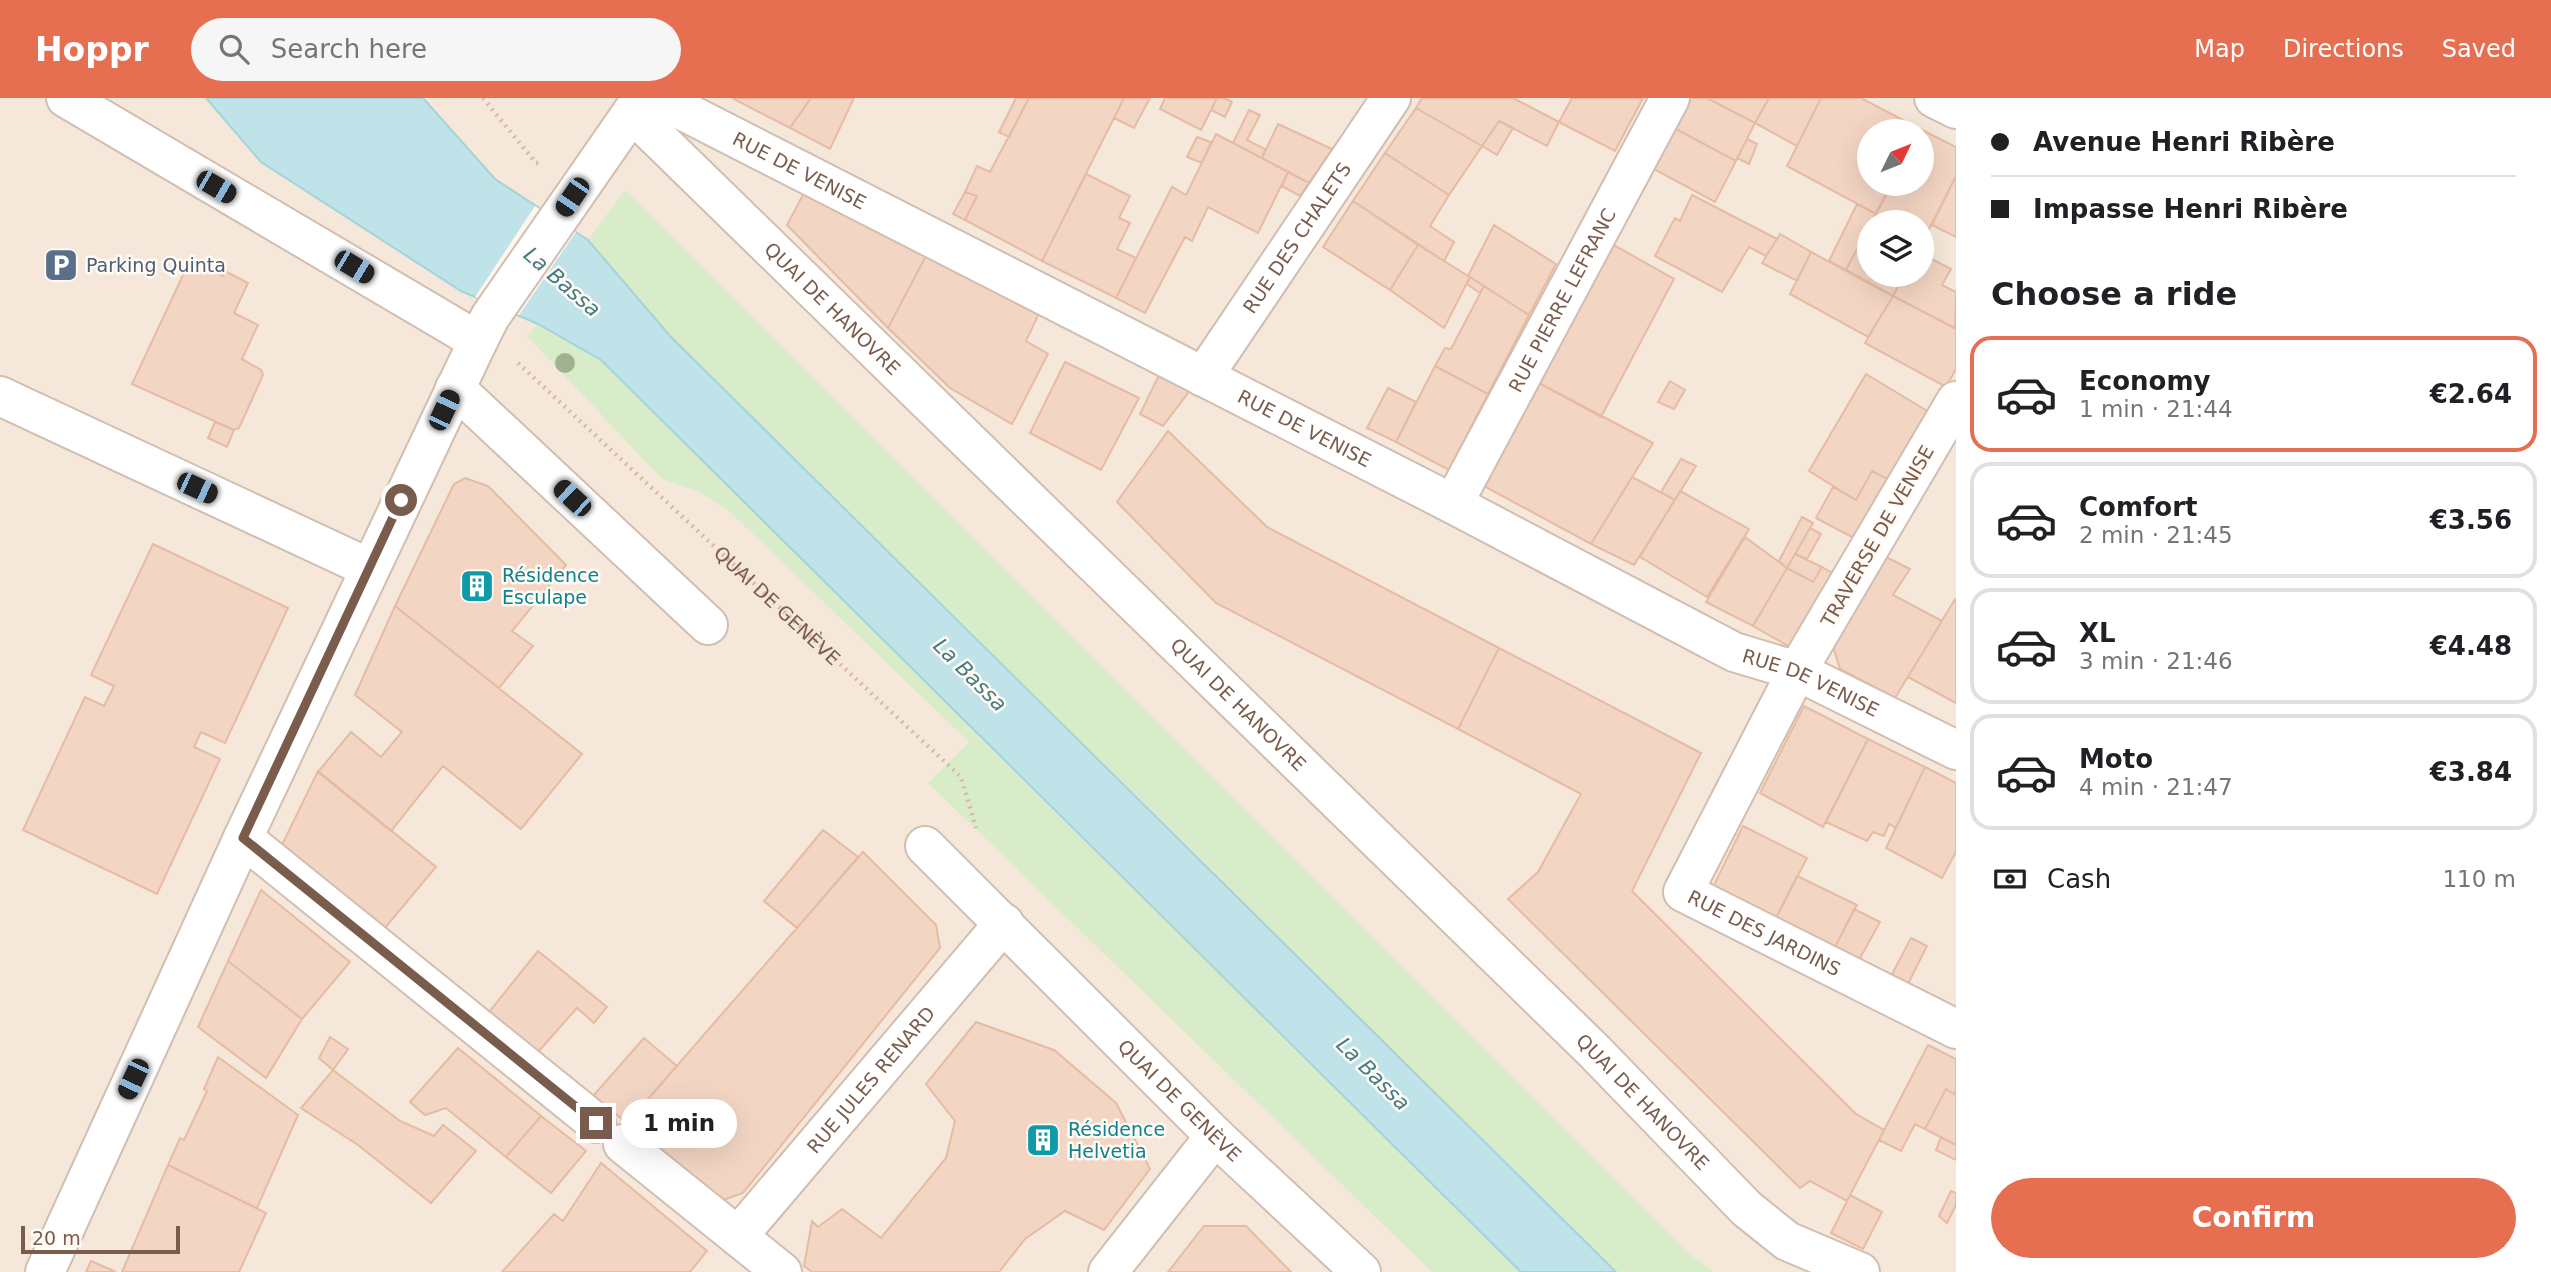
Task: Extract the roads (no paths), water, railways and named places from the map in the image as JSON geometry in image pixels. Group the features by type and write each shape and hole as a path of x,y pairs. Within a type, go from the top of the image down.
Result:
{"street":[{"path":"66,98 484,329"},
{"name":"RUE DES CHALETS","path":"1203,377 1391,98"},
{"name":"RUE PIERRE LEFRANC","path":"1453,504 1670,98"},
{"path":"1934,98 1956,109"},
{"path":"45,1272 243,838 484,329 594,164 644,103"},
{"name":"RUE DE VENISE","path":"644,103 1203,377 1453,504 1734,652 1797,671 1956,750"},
{"name":"QUAI DE HANOVRE","path":"644,103 1595,1052 1747,1209 1787,1241 1860,1272"},
{"path":"455,388 708,625"},
{"path":"0,397 369,568"},
{"name":"TRAVERSE DE VENISE","path":"1797,671 1956,401"},
{"name":"RUE DES JARDINS","path":"1797,671 1683,892 1956,1029"},
{"path":"243,838 782,1272"},
{"name":"QUAI DE GENÈVE","path":"925,846 1215,1136 1361,1272"},
{"name":"RUE JULES RENARD","path":"738,1236 1004,923"},
{"path":"1108,1272 1215,1136"}],"water":[{"name":"La Bassa","path":"206,98 423,98 495,179 588,240 670,336 1616,1272 1521,1272 601,360 538,324 461,291 261,162"}],"place":[{"name":"Parking Quinta","path":"61,265"},
{"name":"Résidence Esculape","path":"477,586"},
{"name":"Résidence Helvetia","path":"1043,1140"}]}
